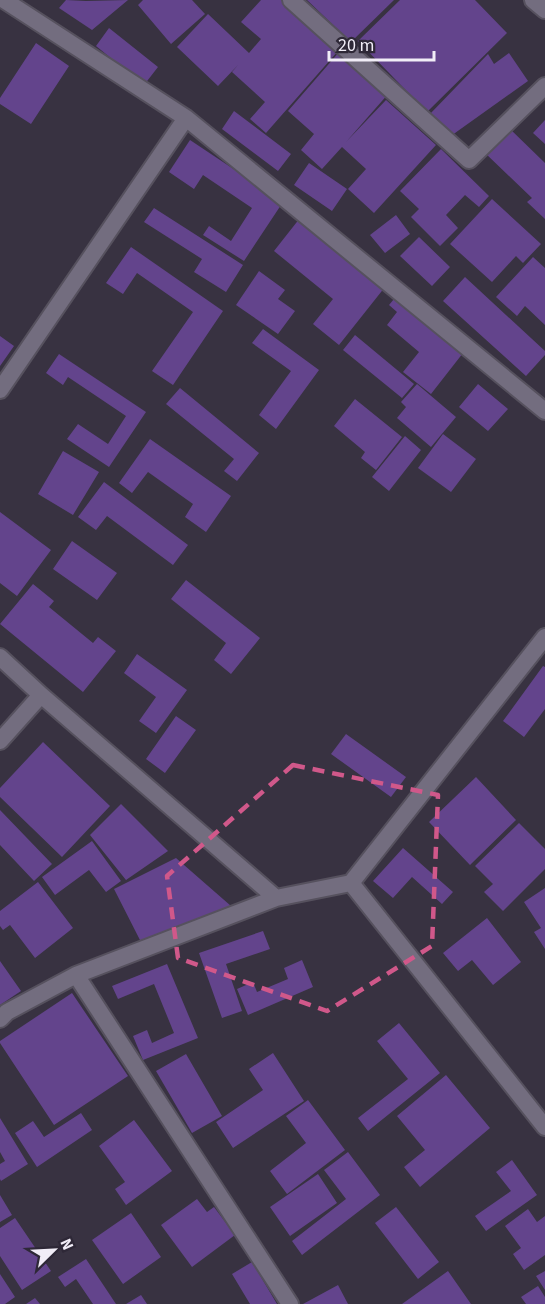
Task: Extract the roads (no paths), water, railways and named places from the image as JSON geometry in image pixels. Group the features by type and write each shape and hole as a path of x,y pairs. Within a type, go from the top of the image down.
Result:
{"street":[{"path":"4,0 186,118 545,411"},
{"path":"291,0 469,160 545,86"},
{"path":"533,0 545,9"},
{"path":"0,390 186,118"},
{"path":"0,1019 8,1012 76,975 276,898 351,884 545,636"},
{"path":"0,657 276,898"},
{"path":"0,741 41,694"},
{"path":"351,884 545,1127"},
{"path":"76,975 290,1304"}]}
